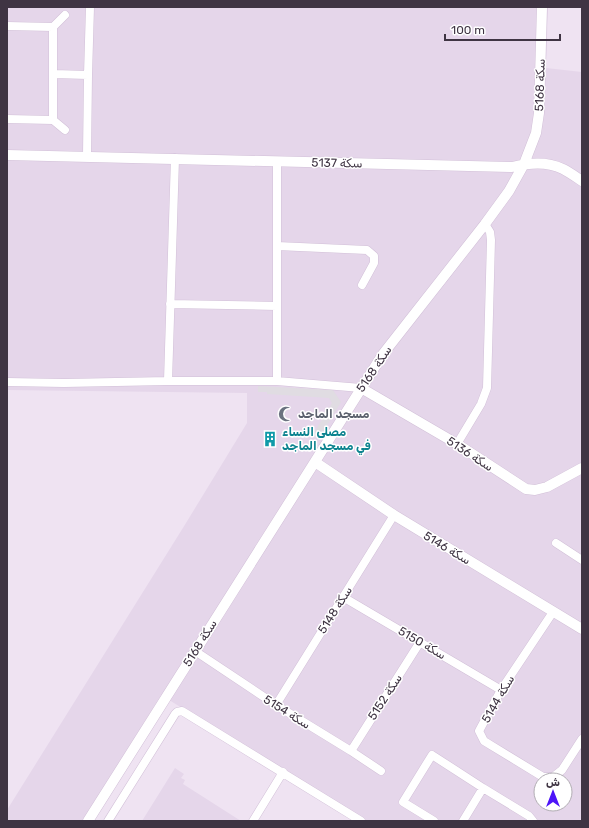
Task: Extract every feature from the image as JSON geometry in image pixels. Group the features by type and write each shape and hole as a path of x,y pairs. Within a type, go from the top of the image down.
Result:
{"street":[{"path":"87,156 90,7"},
{"name":"سكة 5168","path":"88,821 383,354 509,191 524,164 536,133 539,113 542,7"},
{"path":"54,120 53,27 65,15"},
{"path":"7,26 53,27"},
{"path":"54,74 88,75"},
{"path":"7,119 54,120 65,130"},
{"name":"سكة 5137","path":"7,155 512,167 524,164 546,164 563,169 582,181"},
{"path":"168,381 175,158"},
{"path":"277,161 277,382"},
{"path":"457,444 481,404 487,388 491,240 490,232 485,224"},
{"path":"277,246 367,250 374,256 374,263 362,285"},
{"path":"170,304 277,306"},
{"path":"7,382 277,382 361,388"},
{"name":"سكة 5136","path":"361,388 457,444 526,489 535,490 547,486 582,468"},
{"name":"سكة 5146","path":"315,462 394,515 582,629"},
{"name":"سكة 5148","path":"276,705 394,515"},
{"path":"556,543 582,560"},
{"name":"سكة 5150","path":"343,597 501,690"},
{"name":"سكة 5144","path":"553,612 501,690 480,731 484,741 543,777 553,777 562,770 582,739"},
{"name":"سكة 5152","path":"351,751 420,642"},
{"name":"سكة 5154","path":"195,651 276,705 381,771"},
{"path":"108,821 175,714 180,711 186,713 362,821"},
{"path":"434,821 403,802 432,755 528,816 533,821"},
{"path":"253,821 283,772"},
{"path":"463,821 483,788"}],"shaded area":[{"path":"7,7 548,7 546,68 582,72 582,821 365,821 161,695 83,821 7,821 7,810 247,423 247,393 7,390"},
{"path":"258,386 333,390 341,402 319,439 312,436 332,403 329,398 267,394 267,392 258,392"},
{"path":"175,768 184,774 181,778 185,780 183,784 241,821 142,821"}],"place":[{"name":"مسجد الماجد","path":"286,414"},
{"name":"مصلى النساء في مسجد الماجد","path":"270,439"}]}
